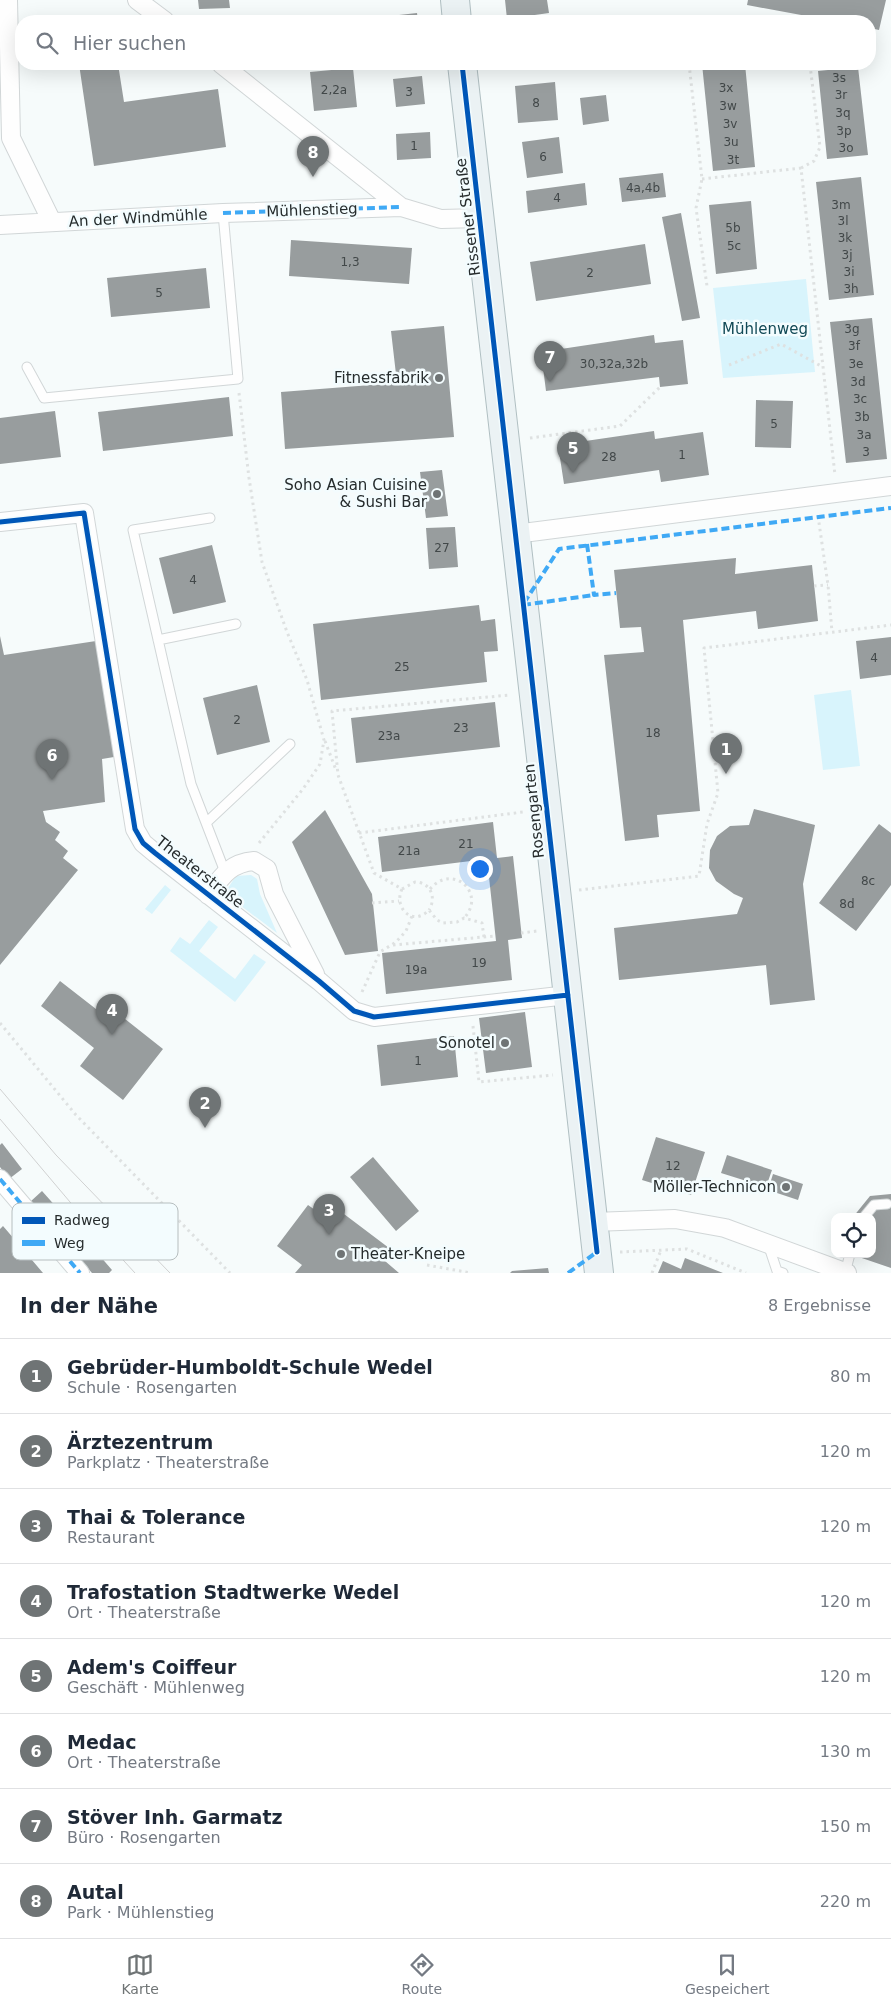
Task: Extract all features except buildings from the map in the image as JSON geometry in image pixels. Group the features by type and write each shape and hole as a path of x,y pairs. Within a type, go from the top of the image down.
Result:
{"main road":[{"path":"455,0 456,15"},
{"name":"Rissener Straße","path":"463,70 498,367"},
{"name":"Rosengarten","path":"498,367 515,534 599,1273"}],"street":[{"name":"An der Windmühle","path":"8,0 11,138 52,222"},
{"path":"136,0 157,15"},
{"name":"Mühlenstieg","path":"229,70 401,207"},
{"name":"Mühlenstieg","path":"223,213 401,207 441,219 480,218"},
{"name":"An der Windmühle","path":"0,226 223,213"},
{"path":"515,534 891,486"},
{"name":"Theaterstraße","path":"0,522 84,513 135,829 144,843 319,981 354,1011 374,1018 568,995"},
{"name":"Theaterstraße","path":"208,895 225,872 242,862 254,861 267,869 274,894 319,981"},
{"path":"0,1179 20,1203"},
{"path":"593,1222 674,1218 724,1228 846,1273"},
{"path":"69,1260 80,1273"}],"lane":[{"path":"27,367 44,398 238,379 223,213"},
{"path":"210,518 133,530 191,784 225,872"},
{"path":"158,640 236,624"},
{"path":"207,822 290,744"},
{"path":"867,1213 874,1205 887,1204"},
{"path":"768,1244 777,1271 783,1273"},
{"path":"846,1273 849,1258"}],"path":[{"path":"689,70 702,179 696,208 707,286"},
{"path":"702,179 801,168 814,161 820,147 811,70"},
{"path":"801,168 837,493"},
{"path":"729,365 782,344 822,366"},
{"path":"238,379 249,478 262,562 287,632 307,680 324,740 374,873 402,888"},
{"path":"506,442 620,426 660,387"},
{"path":"818,516 828,585 832,632"},
{"path":"814,586 828,585"},
{"path":"556,893 699,876 707,824 718,792 704,648 891,624"},
{"path":"338,775 332,711 533,693"},
{"path":"242,862 275,825 320,764 324,740"},
{"path":"359,833 546,809"},
{"path":"429,910 437,920 450,923 464,918 470,910 472,898 467,887 455,878 438,881 430,889"},
{"path":"414,882 423,883 430,889 433,900 429,910 421,916 412,916 404,912 399,902 402,888 414,882"},
{"path":"372,903 399,902"},
{"path":"368,977 380,952 396,942 406,931 412,916"},
{"path":"464,918 482,923 484,937"},
{"path":"390,945 495,936"},
{"path":"471,1006 479,1082 576,1072"},
{"path":"0,1023 76,1115 162,1203"},
{"path":"178,1220 230,1273"},
{"path":"626,1251 687,1249 746,1273"},
{"path":"652,1273 661,1250"},
{"path":"427,1265 471,1273"}],"green space":[{"name":"Mühlenweg","path":"806,279 815,372 723,378 713,288"},
{"path":"851,690 860,766 823,770 814,695"},
{"path":"251,875 257,879 260,894 277,933 232,899 228,888 236,876"},
{"path":"165,885 171,890 152,914 145,909"},
{"path":"209,920 218,927 199,951 235,979 254,954 266,962 235,1002 170,951 180,937 190,944"}],"tram line":[{"path":"0,1089 56,1155 102,1203"},
{"path":"0,1119 71,1203"},
{"path":"123,1260 135,1273"},
{"path":"157,1260 170,1273"}],"marked path":[{"path":"223,213 401,207"},
{"path":"524,603 559,549 891,508"},
{"path":"587,544 594,595 616,593"},
{"path":"523,605 594,595"},
{"path":"0,1179 20,1203"},
{"path":"568,1273 597,1252"},
{"path":"69,1260 80,1273"}],"cycle path":[{"path":"463,70 597,1252"},
{"path":"0,522 84,513 135,829 143,843 155,853 319,981 354,1011 374,1017 568,995"}],"place":[{"name":"Autal","path":"313,177"},
{"name":"Fitnessfabrik","path":"439,378"},
{"name":"Stöver Inh. Garmatz","path":"550,382"},
{"name":"Adem's Coiffeur","path":"573,473"},
{"name":"Soho Asian Cuisine & Sushi Bar","path":"437,494"},
{"name":"Gebrüder-Humboldt-Schule Wedel","path":"726,774"},
{"name":"Medac","path":"52,780"},
{"name":"Trafostation Stadtwerke Wedel","path":"112,1035"},
{"name":"Sonotel","path":"505,1043"},
{"name":"Ärztezentrum","path":"205,1128"},
{"name":"Möller-Technicon","path":"786,1187"},
{"name":"Thai & Tolerance","path":"329,1235"},
{"name":"Theater-Kneipe","path":"341,1254"}]}
